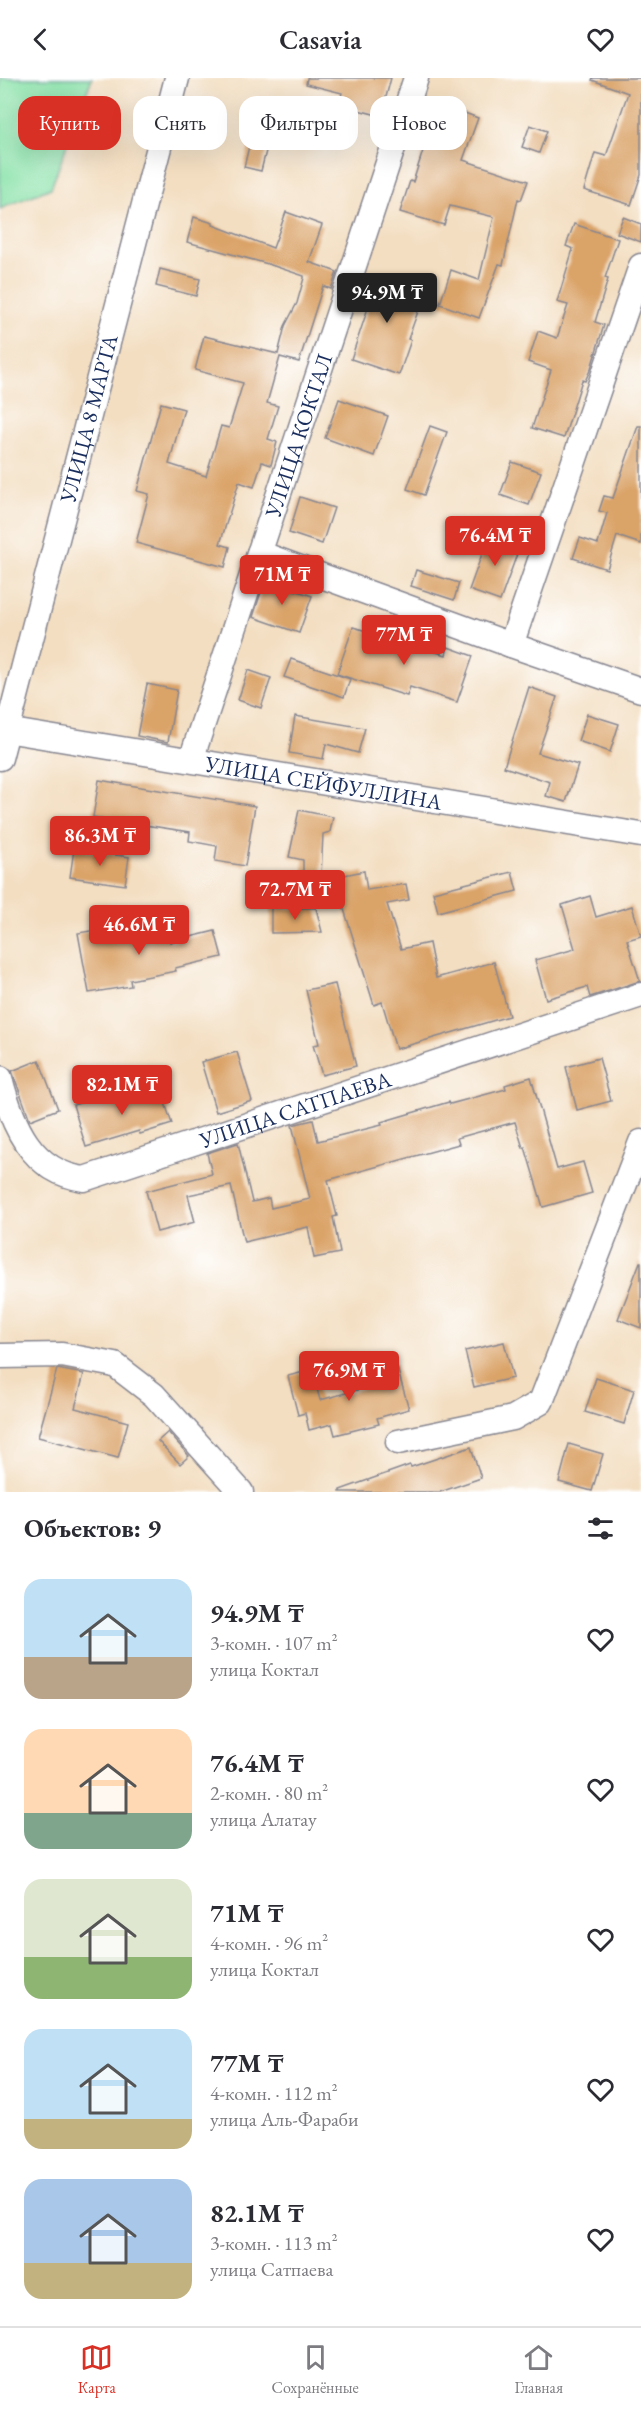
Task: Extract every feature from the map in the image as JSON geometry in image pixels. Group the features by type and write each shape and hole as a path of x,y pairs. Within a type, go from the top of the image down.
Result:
{"street":[{"name":"УЛИЦА 8 МАРТА","path":"0,758 177,78"},
{"name":"УЛИЦА КОКТАЛ","path":"191,760 416,78"},
{"path":"511,645 641,266"},
{"path":"259,553 641,690"},
{"name":"УЛИЦА СЕЙФУЛЛИНА","path":"6,730 641,835"},
{"name":"УЛИЦА САТПАЕВА","path":"0,1078 14,1122 29,1148 52,1169 67,1177 84,1179 641,995"},
{"path":"398,1442 513,1418 541,1402 641,1142"},
{"path":"0,1356 62,1355 115,1365 154,1395 241,1492"}],"green space":[{"path":"0,78 92,78 85,96 18,96 18,150 65,150 51,188 0,209"}],"building":[{"path":"307,78 391,78 386,96 370,96 370,113 358,110 358,96 341,96 342,93 306,84"},
{"path":"593,78 641,78 641,175 631,205 584,190 595,153 606,156 628,93 592,80"},
{"path":"467,114 478,118 467,149"},
{"path":"530,125 547,131 539,153 522,147"},
{"path":"248,150 266,150 261,171 244,167"},
{"path":"423,150 467,150 463,160 528,181 521,200 518,199 503,265 499,264 479,318 440,304 451,270 479,280 494,217 450,206 444,225 400,212 410,181 413,182"},
{"path":"286,212 322,225 309,262 337,272 331,289 323,286 299,362 280,357 267,403 278,406 268,439 277,442 271,465 262,462 254,487 239,482 220,544 230,547 225,567 136,543 149,494 137,491 161,403 184,409 169,464 206,476 221,426 229,428 243,383 195,370 204,336 278,354 285,326 297,303 304,278 304,276 268,264 187,242 194,217 273,248"},
{"path":"623,217 641,224 641,242 617,233"},
{"path":"574,224 618,239 605,278 608,279 595,322 604,325 591,368 585,381 582,380 564,438 532,428 551,370 528,362 538,331 557,338 568,305 557,302 573,249 566,246"},
{"path":"160,269 200,279 196,296 156,286"},
{"path":"366,275 383,281 384,277 425,292 408,339 411,340 399,375 351,359 371,299 360,295"},
{"path":"339,399 388,416 374,456 325,438"},
{"path":"430,426 447,432 424,495 407,489"},
{"path":"638,426 641,426 641,544 617,536 607,569 573,558 580,538 598,544 607,513 599,511 604,496 613,498"},
{"path":"512,462 541,472 529,505 500,495"},
{"path":"300,497 334,508 322,544 289,533"},
{"path":"490,532 521,543 500,601 469,590"},
{"path":"416,570 459,583 454,600 411,586"},
{"path":"265,580 312,596 299,633 253,617"},
{"path":"353,627 446,655 448,647 473,656 457,702 410,687 407,696 337,674"},
{"path":"291,659 350,679 344,697 284,677"},
{"path":"248,670 271,678 261,708 238,700"},
{"path":"147,684 177,690 168,742 137,736"},
{"path":"529,687 557,697 538,753 578,765 566,802 546,796 550,782 504,767"},
{"path":"587,714 619,724 610,752 578,741"},
{"path":"295,716 365,728 358,753 326,744 323,759 289,753"},
{"path":"99,780 255,806 245,866 215,861 217,846 189,841 190,832 93,817"},
{"path":"299,810 333,817 330,832 323,834 321,877 303,882 303,860 289,857"},
{"path":"74,849 129,857 125,885 70,877"},
{"path":"364,871 367,890 406,884 409,900 387,904 401,949 429,943 436,978 494,962 509,1016 396,1049 382,1002 374,1005 334,877"},
{"path":"512,872 517,891 438,912 433,892"},
{"path":"590,896 596,917 632,906 641,936 627,940 640,981 590,997 587,987 546,999 535,960 575,949 562,905"},
{"path":"271,908 316,908 322,932 271,933"},
{"path":"114,927 116,942 167,931 170,942 215,931 222,957 175,968 176,971 130,980 131,986 89,993 78,933"},
{"path":"335,984 356,1066 322,1075 313,1045 319,1044 306,990"},
{"path":"237,1052 252,1101 216,1112 201,1062"},
{"path":"599,1058 611,1101 577,1110 566,1067"},
{"path":"39,1060 58,1109 30,1120 12,1071"},
{"path":"531,1077 557,1169 583,1162 592,1193 543,1207 515,1122 457,1138 459,1144 328,1180 337,1216 333,1217 340,1253 314,1258 308,1227 244,1242 231,1186 188,1195 195,1222 157,1232 146,1191 212,1174 207,1153 238,1143 252,1202 269,1198 271,1208 310,1199 292,1125 313,1120 318,1141 382,1125 381,1122 449,1102 450,1104 506,1089 505,1085"},
{"path":"159,1085 172,1124 86,1147 73,1105 112,1094 113,1099"},
{"path":"641,1262 641,1328 618,1319"},
{"path":"504,1342 513,1378 474,1387 465,1351"},
{"path":"396,1364 409,1409 377,1418 379,1424 335,1435 332,1424 309,1430 305,1413 298,1415 288,1376 312,1370 320,1400 383,1383 380,1369"},
{"path":"57,1369 84,1374 75,1408 128,1422 118,1458 38,1437"},
{"path":"596,1378 634,1390 624,1424 585,1412"},
{"path":"168,1432 189,1456 180,1464 158,1441"},
{"path":"569,1444 603,1454 592,1491 559,1482"},
{"path":"471,1447 481,1478 440,1492 340,1492 340,1490 410,1465 411,1467"}]}
